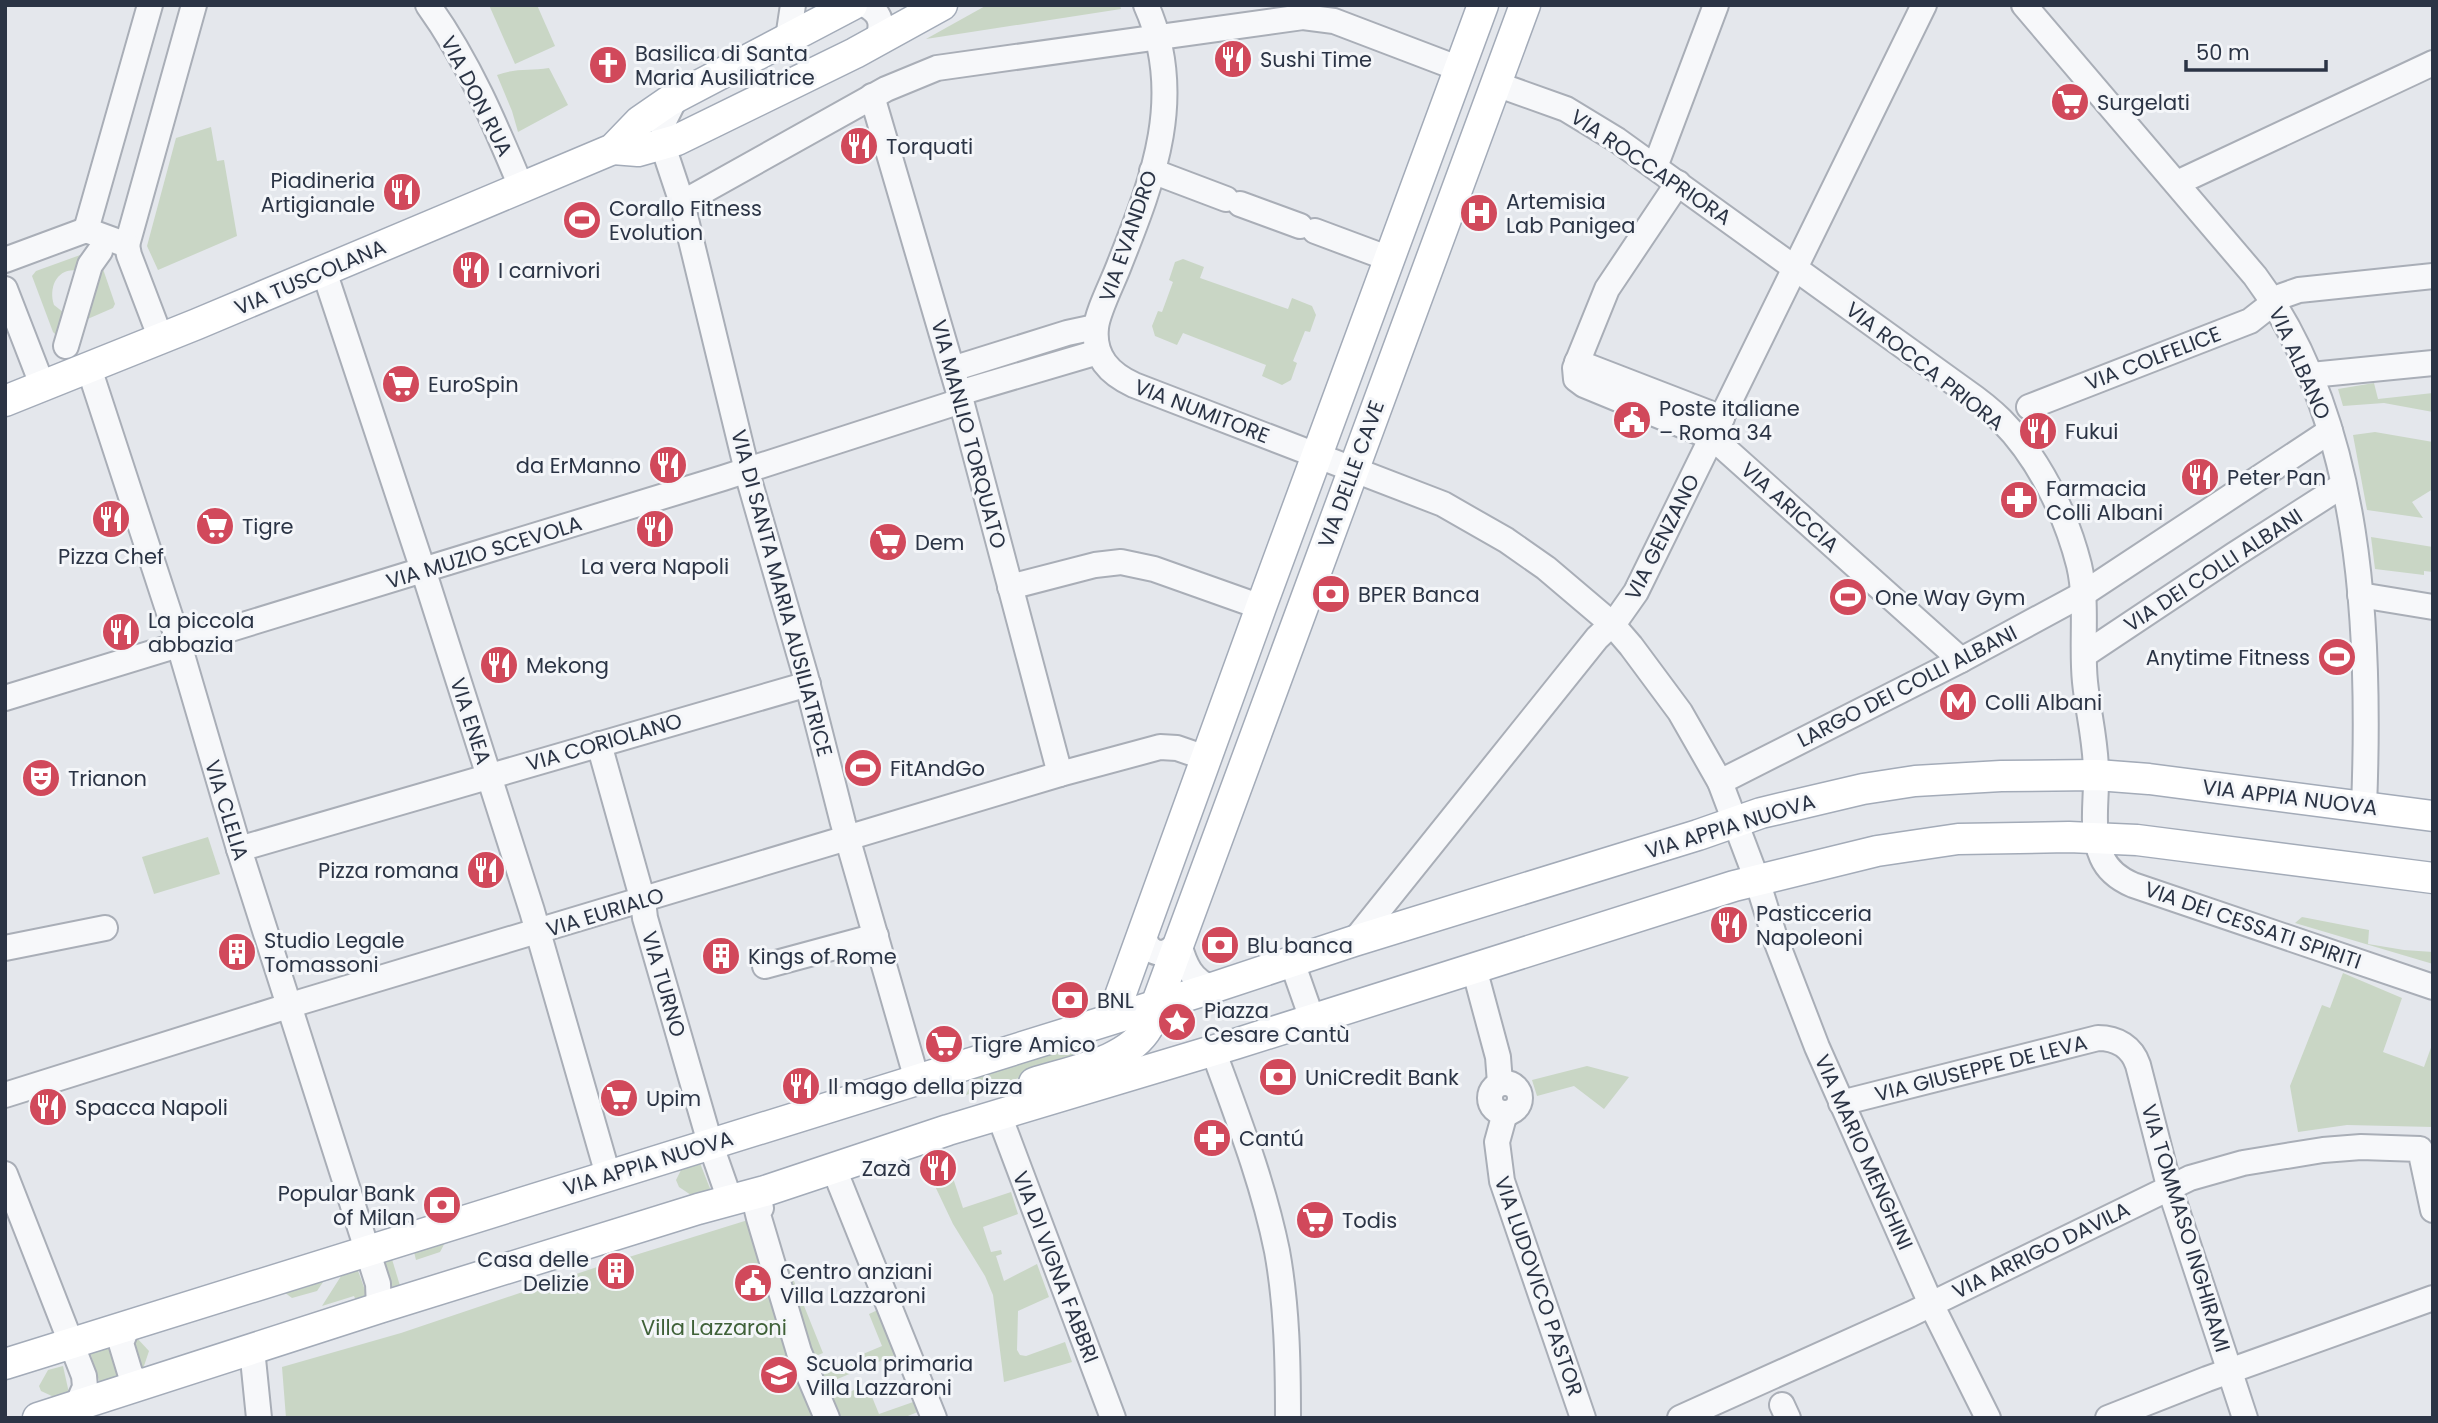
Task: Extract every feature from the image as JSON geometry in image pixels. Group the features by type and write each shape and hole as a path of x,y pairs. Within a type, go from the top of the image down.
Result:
{"main road":[{"name":"VIA TUSCOLANA","path":"5,401 522,189 613,149 646,116 676,97 852,5"},
{"name":"VIA TUSCOLANA","path":"613,149 631,152 663,146 876,42 942,5"},
{"name":"VIA DELLE CAVE","path":"1112,1018 1483,5"},
{"name":"VIA DELLE CAVE","path":"1157,1004 1525,5"},
{"path":"1460,69 1496,84"},
{"name":"VIA APPIA NUOVA","path":"5,1364 1808,801 1915,781 1973,776 2097,775 2433,816"},
{"path":"38,1418 379,1308 834,1169 948,1130 1757,880 1897,847 1958,839 2096,837 2433,878"},
{"path":"948,1130 1004,1093 1122,1053 1141,1039 1157,1004"}],"street":[{"path":"86,230 150,5"},
{"path":"160,339 127,245 194,5"},
{"name":"VIA DON RUA","path":"428,5 476,82 522,189"},
{"path":"788,38 793,5"},
{"path":"865,5 873,9 880,18 881,28 876,42"},
{"name":"VIA EVANDRO","path":"1098,352 1096,327 1144,203 1162,123 1166,87 1160,37 1146,5"},
{"path":"1655,167 1716,5"},
{"name":"VIA GENZANO","path":"1354,942 1636,592 1924,5"},
{"name":"VIA ALBANO","path":"2024,5 2255,276 2274,303 2311,375 2330,431 2343,485 2360,595 2365,714 2364,807"},
{"path":"682,203 872,96 937,68 1289,18 1315,18 1345,25 1460,69"},
{"path":"2177,183 2433,63"},
{"name":"VIA ROCCAPRIORA","path":"1496,84 1566,109 1617,140 1796,267"},
{"name":"VIA MANLIO TORQUATO","path":"872,96 960,397 1059,774"},
{"path":"663,146 664,121 676,97"},
{"name":"VIA DI SANTA MARIA AUSILIATRICE","path":"663,146 682,203 747,470 808,684 847,839 916,1080"},
{"path":"1152,172 1390,259"},
{"name":"VIA ARICCIA","path":"1678,183 1611,281 1598,307 1574,375 1584,385 1717,428 1961,660"},
{"path":"5,260 86,230 127,245"},
{"path":"66,346 90,265 100,251"},
{"name":"VIA ROCCA PRIORA","path":"1796,267 1964,390 2009,429 2037,468 2060,513 2074,548 2083,594"},
{"name":"VIA ENEA","path":"324,271 489,775 538,932 608,1175"},
{"name":"VIA COLFELICE","path":"2029,407 2250,321 2287,293 2433,276"},
{"path":"5,289 43,387"},
{"path":"952,369 1067,333 1096,327"},
{"name":"VIA NUMITORE","path":"1098,352 1105,366 1120,379 1437,501 1497,535 1546,568 1612,624 1671,698 1720,782"},
{"name":"VIA MUZIO SCEVOLA","path":"5,698 747,470 1098,352"},
{"path":"2311,375 2433,363"},
{"name":"VIA CLELIA","path":"89,368 179,645 239,849 380,1289 379,1308"},
{"path":"2096,837 2097,775 2085,681 2083,594 2330,431"},
{"name":"VIA DEI COLLI ALBANI","path":"2084,656 2343,485"},
{"path":"1010,587 1095,565 1121,562 1154,569 1261,607"},
{"name":"LARGO DEI COLLI ALBANI","path":"1720,782 1961,660 2083,594"},
{"path":"2360,595 2433,607"},
{"name":"VIA CORIOLANO","path":"239,849 808,684"},
{"name":"VIA TURNO","path":"599,744 643,901 645,918 710,1143 730,1200"},
{"name":"VIA EURIALO","path":"5,1095 290,1006 1059,774 1160,747 1185,750 1206,758"},
{"path":"1720,782 1736,822"},
{"name":"VIA MARIO MENGHINI","path":"1736,822 1790,980 1841,1103 1931,1304 1988,1418"},
{"name":"VIA DEI CESSATI SPIRITI","path":"2096,837 2108,868 2120,879 2133,885 2433,986"},
{"path":"5,947 105,928"},
{"path":"1144,928 1145,943 1154,952 1165,953 1179,944 1190,972 1199,982 1212,988"},
{"path":"765,966 876,936"},
{"path":"1292,962 1312,1018"},
{"name":"VIA LUDOVICO PASTOR","path":"1474,968 1499,1057 1500,1083 1492,1090 1490,1102 1496,1110 1505,1113 1497,1142 1502,1181 1583,1418"},
{"name":"VIA GIUSEPPE DE LEVA","path":"1841,1103 2098,1038 2121,1044"},
{"name":"VIA TOMMASO INGHIRAMI","path":"2121,1044 2133,1052 2138,1065 2169,1186 2245,1418"},
{"path":"1213,1050 1260,1183 1276,1248 1285,1312 1288,1418"},
{"name":"VIA DI VIGNA FABBRI","path":"999,1115 1113,1418"},
{"name":"VIA ARRIGO DAVILA","path":"1680,1418 1931,1304 2169,1186 2225,1167 2287,1155 2348,1148 2420,1149 2433,1210"},
{"path":"834,1169 933,1418"},
{"path":"5,1174 85,1380 83,1395 76,1405"},
{"path":"761,1208 757,1210 759,1218 799,1352 827,1418"},
{"path":"2108,1418 2433,1298"},
{"path":"128,1326 121,1339 124,1353 131,1376 144,1384"},
{"path":"252,1349 259,1418"}],"green space":[{"path":"489,5 537,5 555,46 515,64"},
{"path":"987,5 1120,5 1121,9 926,39"},
{"path":"549,68 568,105 518,132 497,75 516,70"},
{"path":"211,127 217,161 224,160 237,236 158,270 147,246 176,138"},
{"path":"83,254 80,271 72,270 61,275 56,279 52,291 54,305 68,316 57,336 53,332 32,276 36,271"},
{"path":"1183,259 1204,267 1200,278 1288,309 1292,298 1312,306 1316,315 1310,332 1305,331 1293,361 1297,363 1291,380 1282,385 1262,376 1266,365 1183,333 1177,345 1155,336 1152,326 1158,311 1162,312 1173,282 1169,280 1175,262"},
{"path":"100,268 103,269 115,304 113,308 83,321"},
{"path":"2374,383 2378,399 2433,393 2433,412 2384,403 2343,406 2338,389"},
{"path":"2375,432 2433,442 2433,489 2412,502 2423,518 2367,510 2353,435"},
{"path":"2371,537 2433,547 2433,572 2424,571 2424,575 2375,569"},
{"path":"208,837 220,874 154,894 142,857"},
{"path":"2302,917 2369,930 2368,944 2433,952 2433,964 2295,923"},
{"path":"2343,973 2402,998 2383,1052 2424,1067 2433,1042 2433,1127 2347,1125 2298,1132 2290,1086 2322,1005 2330,1008"},
{"path":"1094,1039 1097,1053 966,1095 975,1075"},
{"path":"1587,1066 1629,1077 1604,1109 1574,1086 1537,1096 1532,1080"},
{"path":"698,1158 711,1191 694,1197 679,1187 676,1180 685,1162"},
{"path":"953,1178 963,1208 1011,1192 1018,1214 983,1227 991,1252 1001,1250 1002,1254 996,1256 1004,1281 1037,1264 1049,1297 1018,1311 1017,1350 1020,1355 1026,1356 1065,1342 1072,1362 1004,1382 993,1295 934,1184"},
{"name":"Villa Lazzaroni","path":"767,1214 823,1353 811,1358 818,1373 882,1346 869,1314 882,1308 900,1353 835,1380 842,1395 859,1388 862,1395 870,1392 879,1414 916,1401 920,1411 903,1418 286,1418 282,1367 401,1333 600,1266"},
{"path":"448,1237 440,1252 416,1260 413,1248"},
{"path":"391,1256 401,1289 388,1293 378,1260"},
{"path":"357,1268 368,1298 358,1305 354,1296 322,1306 343,1273"},
{"path":"325,1279 317,1291 292,1298 284,1292"},
{"path":"136,1337 149,1351 142,1372 129,1339"},
{"path":"108,1346 119,1381 101,1387 90,1352"},
{"path":"63,1366 69,1393 54,1397 41,1391 39,1386 48,1370"}],"place":[{"name":"Sushi Time","path":"1233,59"},
{"name":"Basilica di Santa Maria Ausiliatrice","path":"608,65"},
{"name":"Surgelati","path":"2070,102"},
{"name":"Torquati","path":"859,146"},
{"name":"Piadineria Artigianale","path":"402,192"},
{"name":"Artemisia Lab Panigea","path":"1479,213"},
{"name":"Corallo Fitness Evolution","path":"582,220"},
{"name":"I carnivori","path":"471,270"},
{"name":"EuroSpin","path":"401,384"},
{"name":"Poste italiane – Roma 34","path":"1632,420"},
{"name":"Fukui","path":"2038,431"},
{"name":"da ErManno","path":"668,465"},
{"name":"Peter Pan","path":"2200,477"},
{"name":"Farmacia Colli Albani","path":"2019,500"},
{"name":"Pizza Chef","path":"111,519"},
{"name":"Tigre","path":"215,526"},
{"name":"La vera Napoli","path":"655,529"},
{"name":"Dem","path":"888,542"},
{"name":"BPER Banca","path":"1331,594"},
{"name":"One Way Gym","path":"1848,597"},
{"name":"La piccola abbazia","path":"121,632"},
{"name":"Anytime Fitness","path":"2337,657"},
{"name":"Mekong","path":"499,665"},
{"name":"Colli Albani","path":"1958,702"},
{"name":"FitAndGo","path":"863,768"},
{"name":"Trianon","path":"41,778"},
{"name":"Pizza romana","path":"486,870"},
{"name":"Pasticceria Napoleoni","path":"1729,925"},
{"name":"Blu banca","path":"1220,945"},
{"name":"Studio Legale Tomassoni","path":"237,952"},
{"name":"Kings of Rome","path":"721,956"},
{"name":"BNL","path":"1070,1000"},
{"name":"Piazza Cesare Cantù","path":"1177,1022"},
{"name":"Tigre Amico","path":"944,1044"},
{"name":"UniCredit Bank","path":"1278,1077"},
{"name":"Il mago della pizza","path":"801,1086"},
{"name":"Upim","path":"619,1098"},
{"name":"Spacca Napoli","path":"48,1107"},
{"name":"Cantú","path":"1212,1138"},
{"name":"Zazà","path":"938,1168"},
{"name":"Popular Bank of Milan","path":"442,1205"},
{"name":"Todis","path":"1315,1220"},
{"name":"Casa delle Delizie","path":"616,1271"},
{"name":"Centro anziani Villa Lazzaroni","path":"753,1283"},
{"name":"Scuola primaria Villa Lazzaroni","path":"779,1375"}]}
